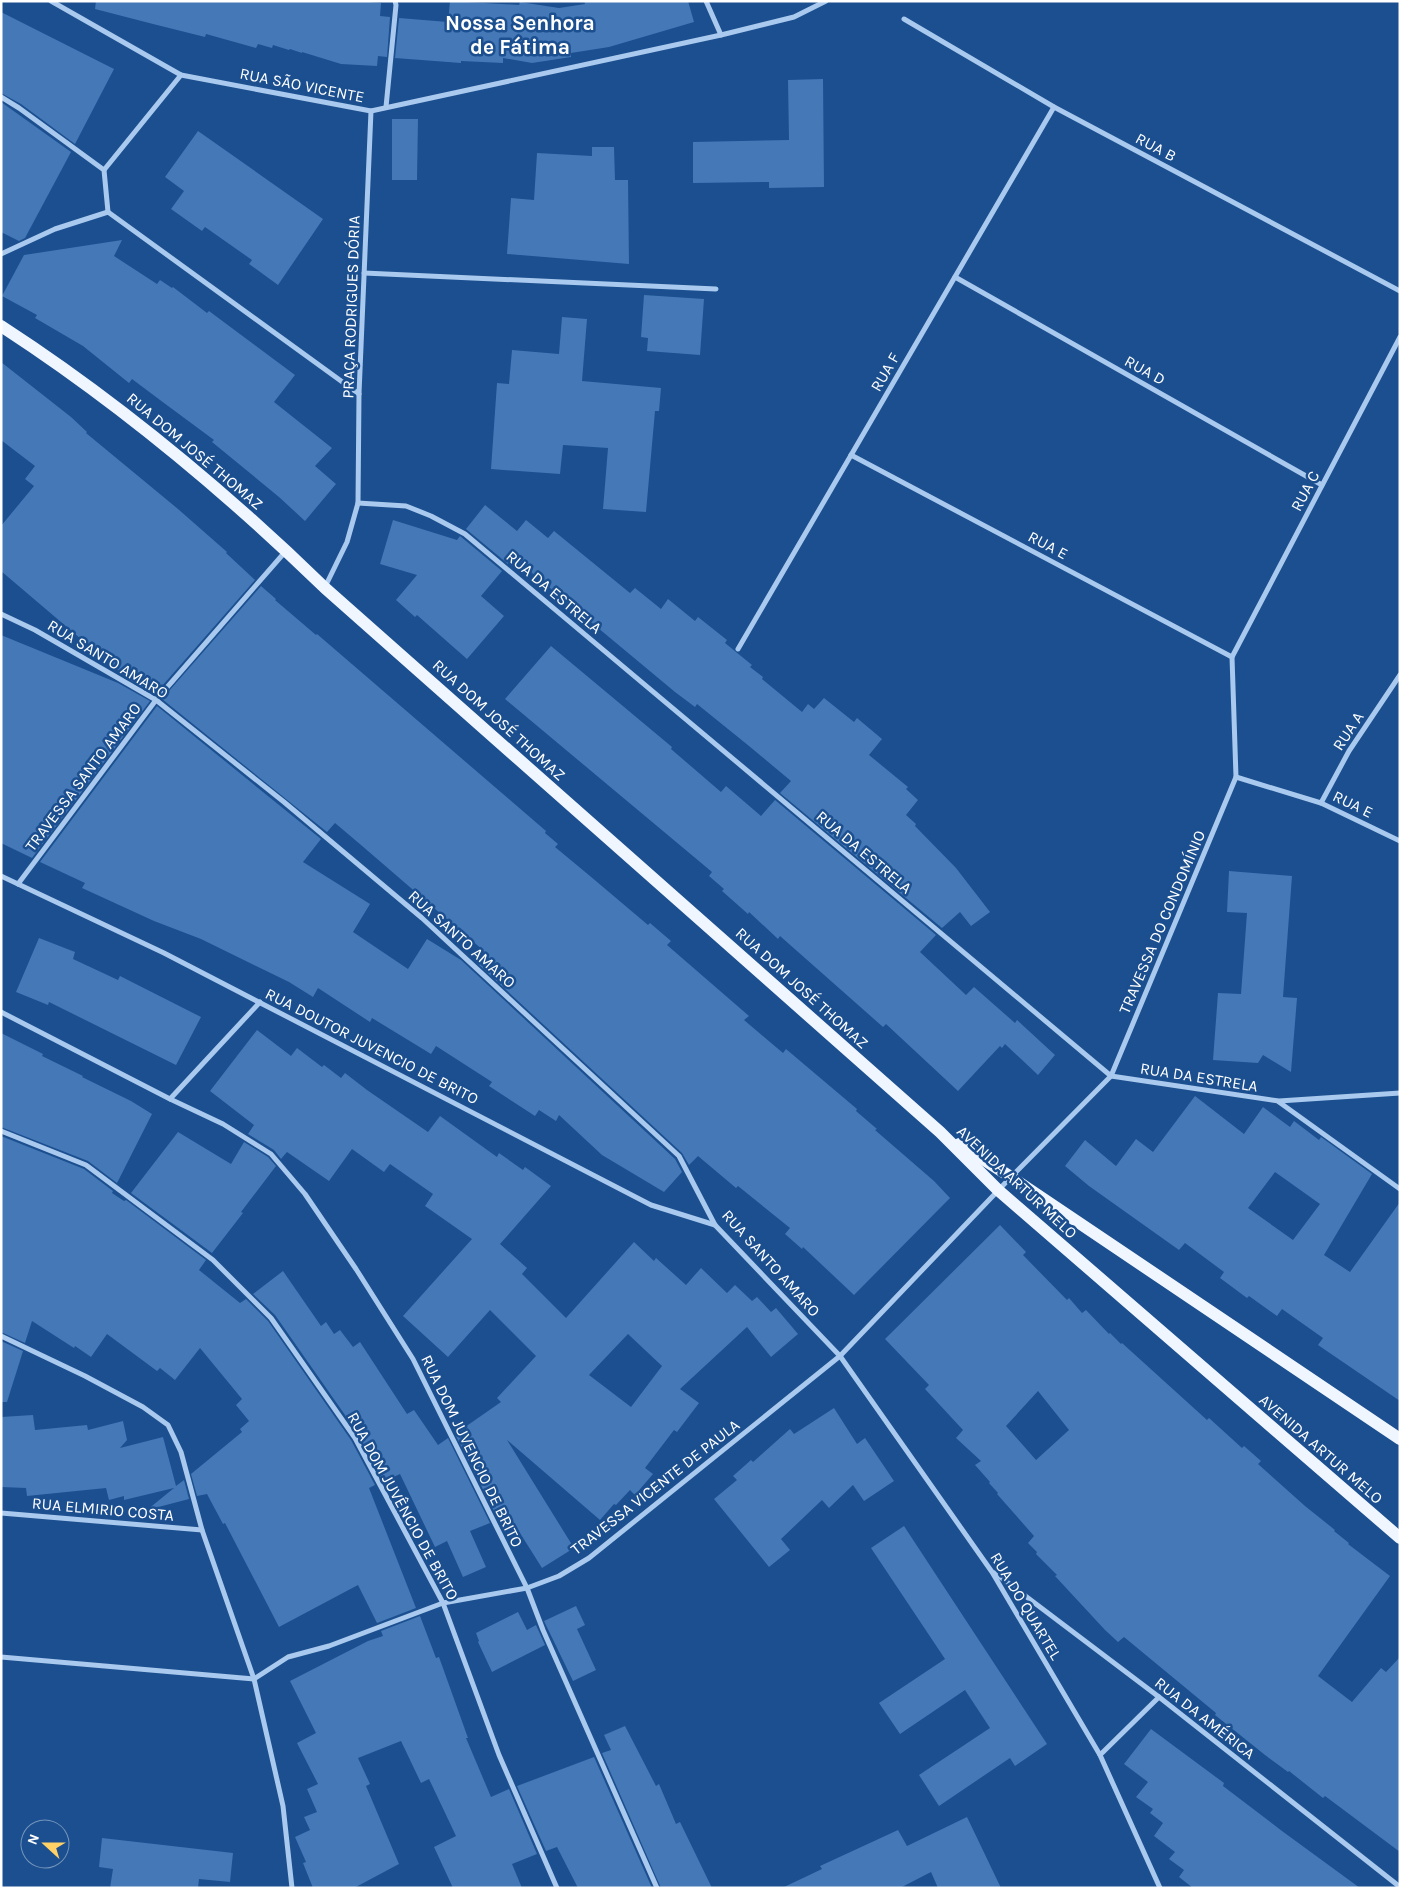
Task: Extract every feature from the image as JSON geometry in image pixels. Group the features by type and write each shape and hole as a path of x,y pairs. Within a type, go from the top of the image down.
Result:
{"main road":[{"name":"RUA DOM JOSÉ THOMAZ","path":"1,326 94,390 161,442 287,550 325,588 940,1132"},
{"name":"RUA DOM JOSÉ THOMAZ","path":"1,332 27,343"},
{"name":"AVENIDA ARTUR MELO","path":"940,1132 1011,1177 1400,1439"},
{"name":"AVENIDA ARTUR MELO","path":"940,1132 998,1190 1400,1538"}],"street":[{"name":"RUA SÃO VICENTE","path":"51,1 181,75 371,111 794,17 826,1"},
{"path":"386,107 395,1"},
{"path":"706,1 722,34"},
{"name":"RUA B","path":"904,19 1054,108 1400,291"},
{"path":"181,75 104,170 108,212 359,394"},
{"path":"1,97 104,170"},
{"name":"RUA F","path":"738,649 1054,108"},
{"name":"PRAÇA RODRIGUES DÓRIA","path":"325,588 347,542 358,503 359,394 371,111"},
{"path":"1,254 55,229 108,212"},
{"path":"364,273 716,289"},
{"name":"RUA D","path":"955,277 1322,485"},
{"name":"RUA C","path":"1232,657 1400,337"},
{"name":"RUA E","path":"851,454 1232,657"},
{"name":"RUA DA ESTRELA","path":"358,503 406,506 431,516 465,534 1111,1076 1279,1101 1400,1093"},
{"name":"TRAVESSA SANTO AMARO","path":"18,884 156,700 287,550"},
{"name":"RUA SANTO AMARO","path":"1,614 35,630 156,700 284,802 422,918 679,1156 715,1226 840,1356"},
{"path":"1232,657 1236,777"},
{"name":"RUA A","path":"1321,803 1349,751 1400,675"},
{"name":"RUA E","path":"1236,777 1321,803 1400,841"},
{"name":"TRAVESSA DO CONDOMÍNIO","path":"1111,1076 1236,777"},
{"name":"RUA DOUTOR JUVENCIO DE BRITO","path":"1,876 164,953 651,1205 715,1226"},
{"path":"170,1099 260,1002"},
{"name":"RUA DOM JUVENCIO DE BRITO","path":"1,1012 170,1099 223,1124 271,1154 305,1194 356,1269 413,1359 527,1588 543,1630 657,1888"},
{"name":"TRAVESSA VICENTE DE PAULA","path":"254,1679 288,1657 329,1646 443,1603 527,1588 559,1576 589,1558 840,1356 998,1190 1111,1076"},
{"path":"1279,1101 1400,1189"},
{"name":"RUA DOM JUVÊNCIO DE BRITO","path":"1,1131 86,1165 213,1260 271,1318 355,1438 443,1603 499,1755 557,1888"},
{"path":"1,1336 85,1376 143,1407 168,1425 181,1452 202,1530 254,1679 283,1806 292,1888"},
{"name":"RUA DO QUARTEL","path":"840,1356 992,1572 1100,1755 1160,1888"},
{"name":"RUA ELMIRIO COSTA","path":"1,1513 202,1530"},
{"name":"RUA DA AMÉRICA","path":"992,1572 1160,1697 1400,1887"},
{"path":"1,1657 254,1679"},
{"path":"1100,1755 1160,1697"}],"building":[{"path":"96,1 357,1 381,3 380,16 390,17 387,57 378,56 377,66 341,64 273,45 272,48 258,44 256,48 206,34 205,37 95,9"},
{"path":"450,1 519,5 520,2 559,8 585,4 584,1 688,1 694,22 609,47 571,53 571,57 532,63 503,58 503,63 461,61 461,63 395,58 399,18 448,22"},
{"path":"1,12 114,69 75,144 21,104 1,93"},
{"path":"823,79 824,187 769,188 769,182 693,183 693,142 789,140 788,80"},
{"path":"1,102 71,152 25,238 19,241 1,232"},
{"path":"392,119 418,119 417,180 392,180"},
{"path":"198,131 323,219 278,285 249,264 252,260 205,227 202,231 171,209 184,191 165,177"},
{"path":"592,147 614,147 615,180 628,180 629,264 507,254 511,198 534,200 537,153 592,156"},
{"path":"122,240 114,256 157,284 160,280 173,287 207,313 209,311 295,375 274,402 332,448 315,466 336,484 305,521 212,442 214,440 132,379 129,383 83,346 35,318 37,315 2,296 24,255"},
{"path":"644,295 704,299 700,355 647,351 648,338 641,337"},
{"path":"562,317 587,319 582,381 661,388 659,411 655,411 646,512 603,509 608,448 563,445 560,474 491,469 497,383 509,384 512,350 559,354"},
{"path":"1,362 71,417 86,433 227,552 255,580 155,694 128,679 1,571 1,526 34,486 25,479 35,466 1,440"},
{"path":"485,505 517,531 526,520 548,538 554,531 630,593 635,588 661,609 668,599 695,621 698,617 727,640 725,643 752,665 750,667 763,677 762,679 802,712 808,704 814,709 824,698 854,722 857,718 882,739 869,755 908,787 906,789 918,800 906,815 956,868 990,912 971,926 960,912 942,928 780,793 791,781 697,704 695,707 675,692 514,558 508,564 466,529"},
{"path":"393,520 457,540 460,536 502,571 481,596 504,616 467,659 417,615 415,617 396,600 417,575 380,564"},
{"path":"261,586 546,831 545,833 558,844 555,847 648,925 650,923 671,941 667,945 749,1016 744,1020 783,1053 786,1049 857,1109 856,1111 877,1129 875,1130 934,1181 950,1198 854,1295 803,1247 802,1249 785,1234 790,1228 738,1186 736,1188 698,1156 689,1165 682,1153 476,962 484,951 361,845 335,823 327,832 162,699"},
{"path":"1,635 118,683 150,701 32,858 1,843"},
{"path":"551,646 672,747 671,749 721,792 726,786 761,816 775,800 936,935 920,952 966,995 974,987 1015,1023 1017,1020 1055,1055 1038,1075 1005,1044 1002,1048 1000,1046 958,1091 886,1024 883,1027 780,936 778,939 749,912 748,914 722,891 724,889 709,876 712,872 505,699"},
{"path":"157,706 321,839 303,862 370,904 353,932 408,969 427,939 461,960 675,1159 682,1172 664,1192 602,1155 559,1115 556,1121 539,1110 535,1116 489,1086 492,1082 436,1046 431,1054 372,1018 370,1022 318,988 313,997 289,982 201,939 154,921 82,888 85,883 40,862"},
{"path":"1229,871 1292,876 1283,997 1297,998 1291,1072 1263,1055 1258,1063 1213,1060 1218,993 1241,994 1247,913 1227,912"},
{"path":"39,938 75,952 73,959 118,980 120,976 201,1017 176,1065 49,1002 48,1005 16,992"},
{"path":"257,1030 291,1056 297,1048 322,1067 324,1065 341,1078 345,1073 428,1132 440,1116 497,1157 499,1153 523,1170 525,1167 551,1186 500,1244 527,1268 522,1274 566,1318 634,1242 654,1261 656,1258 686,1285 701,1268 727,1293 735,1285 752,1301 757,1297 771,1312 776,1308 798,1334 771,1357 747,1327 680,1389 699,1403 677,1432 674,1430 645,1468 653,1474 635,1495 630,1490 600,1520 507,1440 574,1548 542,1568 508,1514 498,1519 455,1434 501,1402 497,1398 536,1356 490,1310 448,1357 403,1316 472,1239 425,1206 433,1194 390,1164 384,1172 352,1149 329,1181 287,1152 281,1159 274,1150 248,1134 254,1125 210,1091","holes":["628,1334 662,1366 631,1407 589,1375"]},
{"path":"1,1033 131,1101 152,1114 117,1183 88,1161 1,1127"},
{"path":"1195,1096 1244,1134 1263,1107 1290,1127 1294,1121 1319,1140 1321,1137 1372,1174 1324,1255 1350,1272 1400,1202 1400,1401 1318,1345 1323,1338 1282,1309 1277,1316 1249,1296 1247,1298 1220,1278 1224,1272 1185,1243 1179,1250 1089,1186 1065,1166 1085,1140 1116,1166 1136,1139 1153,1152","holes":["1275,1172 1320,1204 1293,1240 1248,1208"]},
{"path":"178,1132 231,1164 244,1142 268,1157 276,1166 212,1253 131,1193"},
{"path":"1,1136 84,1169 113,1191 112,1193 124,1201 126,1200 206,1260 199,1270 240,1303 246,1299 268,1321 351,1440 375,1485 369,1488 416,1608 377,1623 358,1585 279,1627 225,1523 223,1524 207,1494 197,1496 191,1474 242,1432 240,1429 249,1421 236,1405 242,1399 200,1348 175,1380 160,1368 157,1371 107,1334 91,1357 32,1321 25,1343 1,1332"},
{"path":"1000,1225 1026,1252 1023,1255 1067,1300 1069,1298 1082,1313 1086,1310 1109,1334 1122,1343 1207,1420 1209,1418 1242,1448 1244,1446 1261,1461 1258,1464 1335,1530 1348,1544 1390,1576 1318,1676 1352,1702 1381,1668 1386,1672 1400,1657 1400,1852 1325,1796 1323,1798 1265,1755 1124,1637 1118,1642 1105,1630 1036,1554 1037,1552 1028,1543 1034,1536 997,1494 990,1482 975,1465 981,1461 956,1438 963,1430 925,1389 929,1385 885,1339","holes":["1038,1391 1069,1430 1036,1460 1006,1426"]},
{"path":"283,1271 321,1326 326,1322 334,1334 340,1330 353,1347 360,1342 407,1414 414,1410 438,1445 448,1438 490,1523 470,1531 486,1567 463,1577 447,1541 435,1547 400,1474 383,1482 359,1435 275,1315 253,1294"},
{"path":"1,1341 23,1351 7,1402 1,1402"},
{"path":"834,1408 857,1444 865,1438 894,1481 864,1501 853,1485 829,1508 822,1500 781,1539 790,1550 769,1567 714,1499 737,1480 733,1476 751,1460 753,1462 790,1429 794,1434"},
{"path":"33,1415 35,1430 87,1425 88,1430 123,1421 127,1440 120,1448 163,1437 176,1486 184,1480 189,1499 147,1510 174,1488 124,1500 124,1496 109,1500 106,1488 27,1496 26,1488 1,1487 1,1417"},
{"path":"904,1526 1047,1744 1015,1766 1010,1758 939,1806 919,1775 990,1728 965,1690 900,1734 879,1703 945,1659 871,1548"},
{"path":"576,1606 585,1625 577,1629 596,1670 573,1681 544,1621"},
{"path":"518,1612 527,1630 536,1625 545,1645 492,1672 478,1642 476,1633"},
{"path":"420,1616 436,1658 439,1657 468,1738 466,1738 491,1797 509,1789 537,1854 512,1864 522,1888 453,1888 434,1847 456,1836 429,1779 421,1783 401,1741 358,1758 370,1784 366,1786 399,1864 354,1888 313,1888 303,1863 306,1862 295,1837 310,1830 304,1817 317,1812 307,1789 318,1784 297,1743 316,1733 290,1681 368,1641 383,1636 381,1631"},
{"path":"625,1726 656,1786 659,1784 676,1824 680,1822 712,1888 661,1888 602,1753 611,1750 604,1735"},
{"path":"1151,1729 1224,1783 1223,1786 1282,1831 1360,1888 1193,1888 1179,1877 1184,1870 1169,1859 1175,1852 1154,1836 1163,1823 1150,1813 1153,1809 1136,1797 1148,1782 1124,1764"},
{"path":"594,1757 652,1888 578,1888 557,1847 546,1851 517,1786"},
{"path":"967,1817 1001,1888 938,1888 931,1872 900,1888 782,1888 822,1869 820,1866 898,1830 907,1846"},
{"path":"102,1838 233,1853 230,1882 199,1879 198,1888 110,1888 113,1869 99,1867"}],"district":[{"name":"Nossa Senhora de Fátima","path":"520,35"}]}
